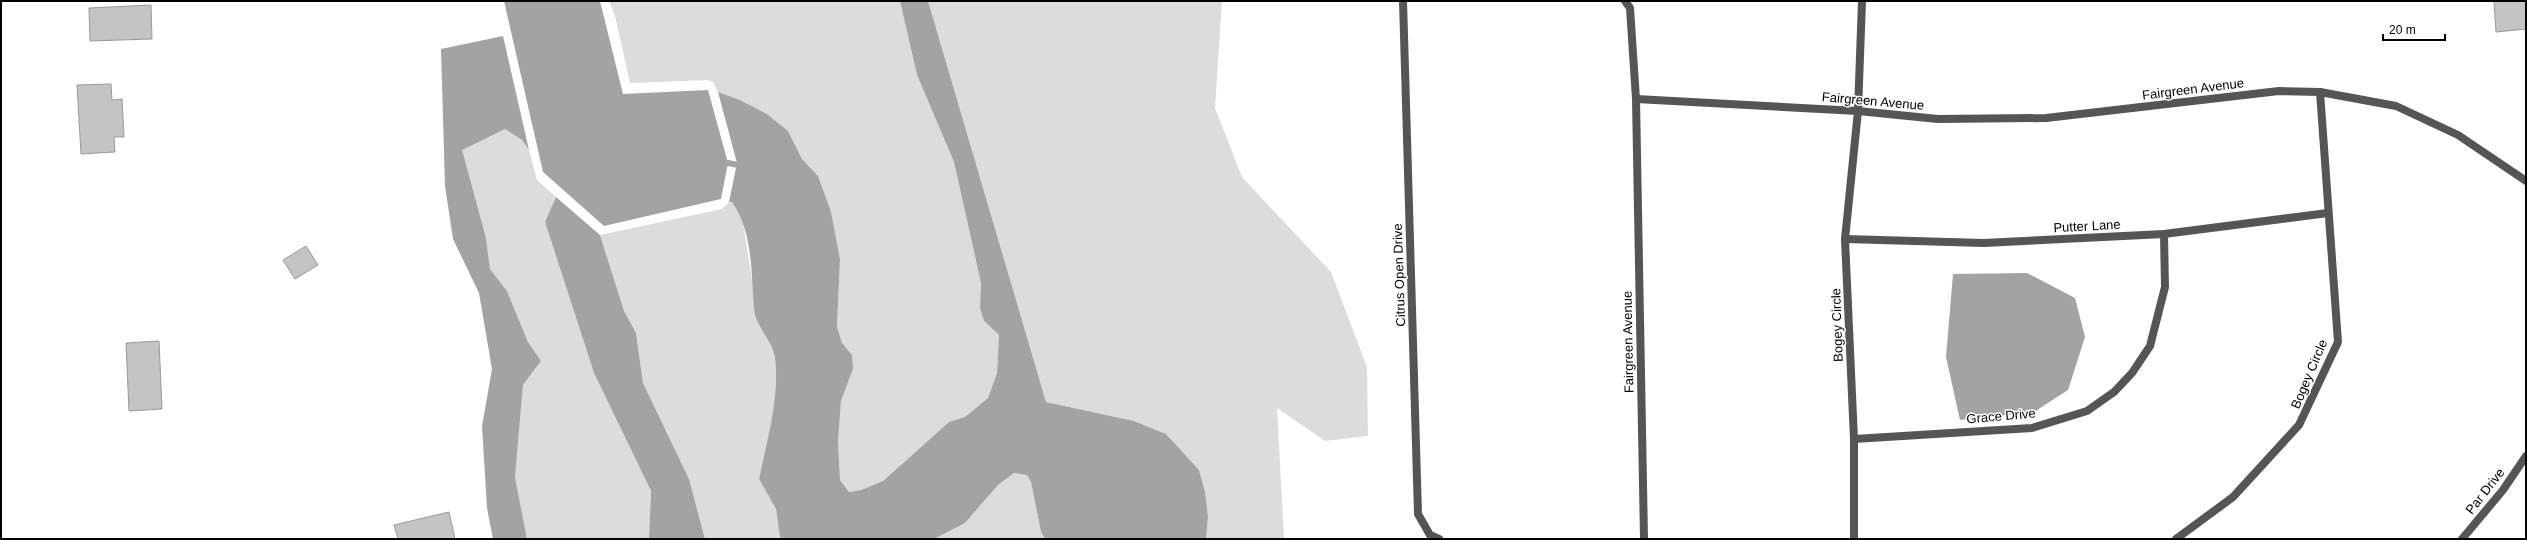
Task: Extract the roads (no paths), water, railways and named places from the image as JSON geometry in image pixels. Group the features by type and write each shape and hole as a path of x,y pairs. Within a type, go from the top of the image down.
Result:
{"street":[{"name":"Citrus Open Drive","path":"1403,1 1418,514 1430,535 1439,539"},
{"path":"1625,1 1630,8 1636,99"},
{"name":"Bogey Circle","path":"1854,539 1854,439 1845,239 1858,111 1862,1"},
{"name":"Fairgreen Avenue","path":"1644,539 1636,99 1858,111 1938,119 2046,118 2279,91 2320,92 2396,106 2458,135 2526,179"},
{"name":"Bogey Circle","path":"2176,539 2233,497 2299,425 2338,342 2320,92"},
{"name":"Putter Lane","path":"1845,239 1984,243 2164,234 2328,213"},
{"name":"Grace Drive","path":"1854,439 2032,428 2087,411 2114,392 2132,373 2150,346 2165,287 2164,234"},
{"name":"Par Drive","path":"2462,539 2503,490 2526,456"}],"waterway":[{"path":"728,163 743,166"}]}
